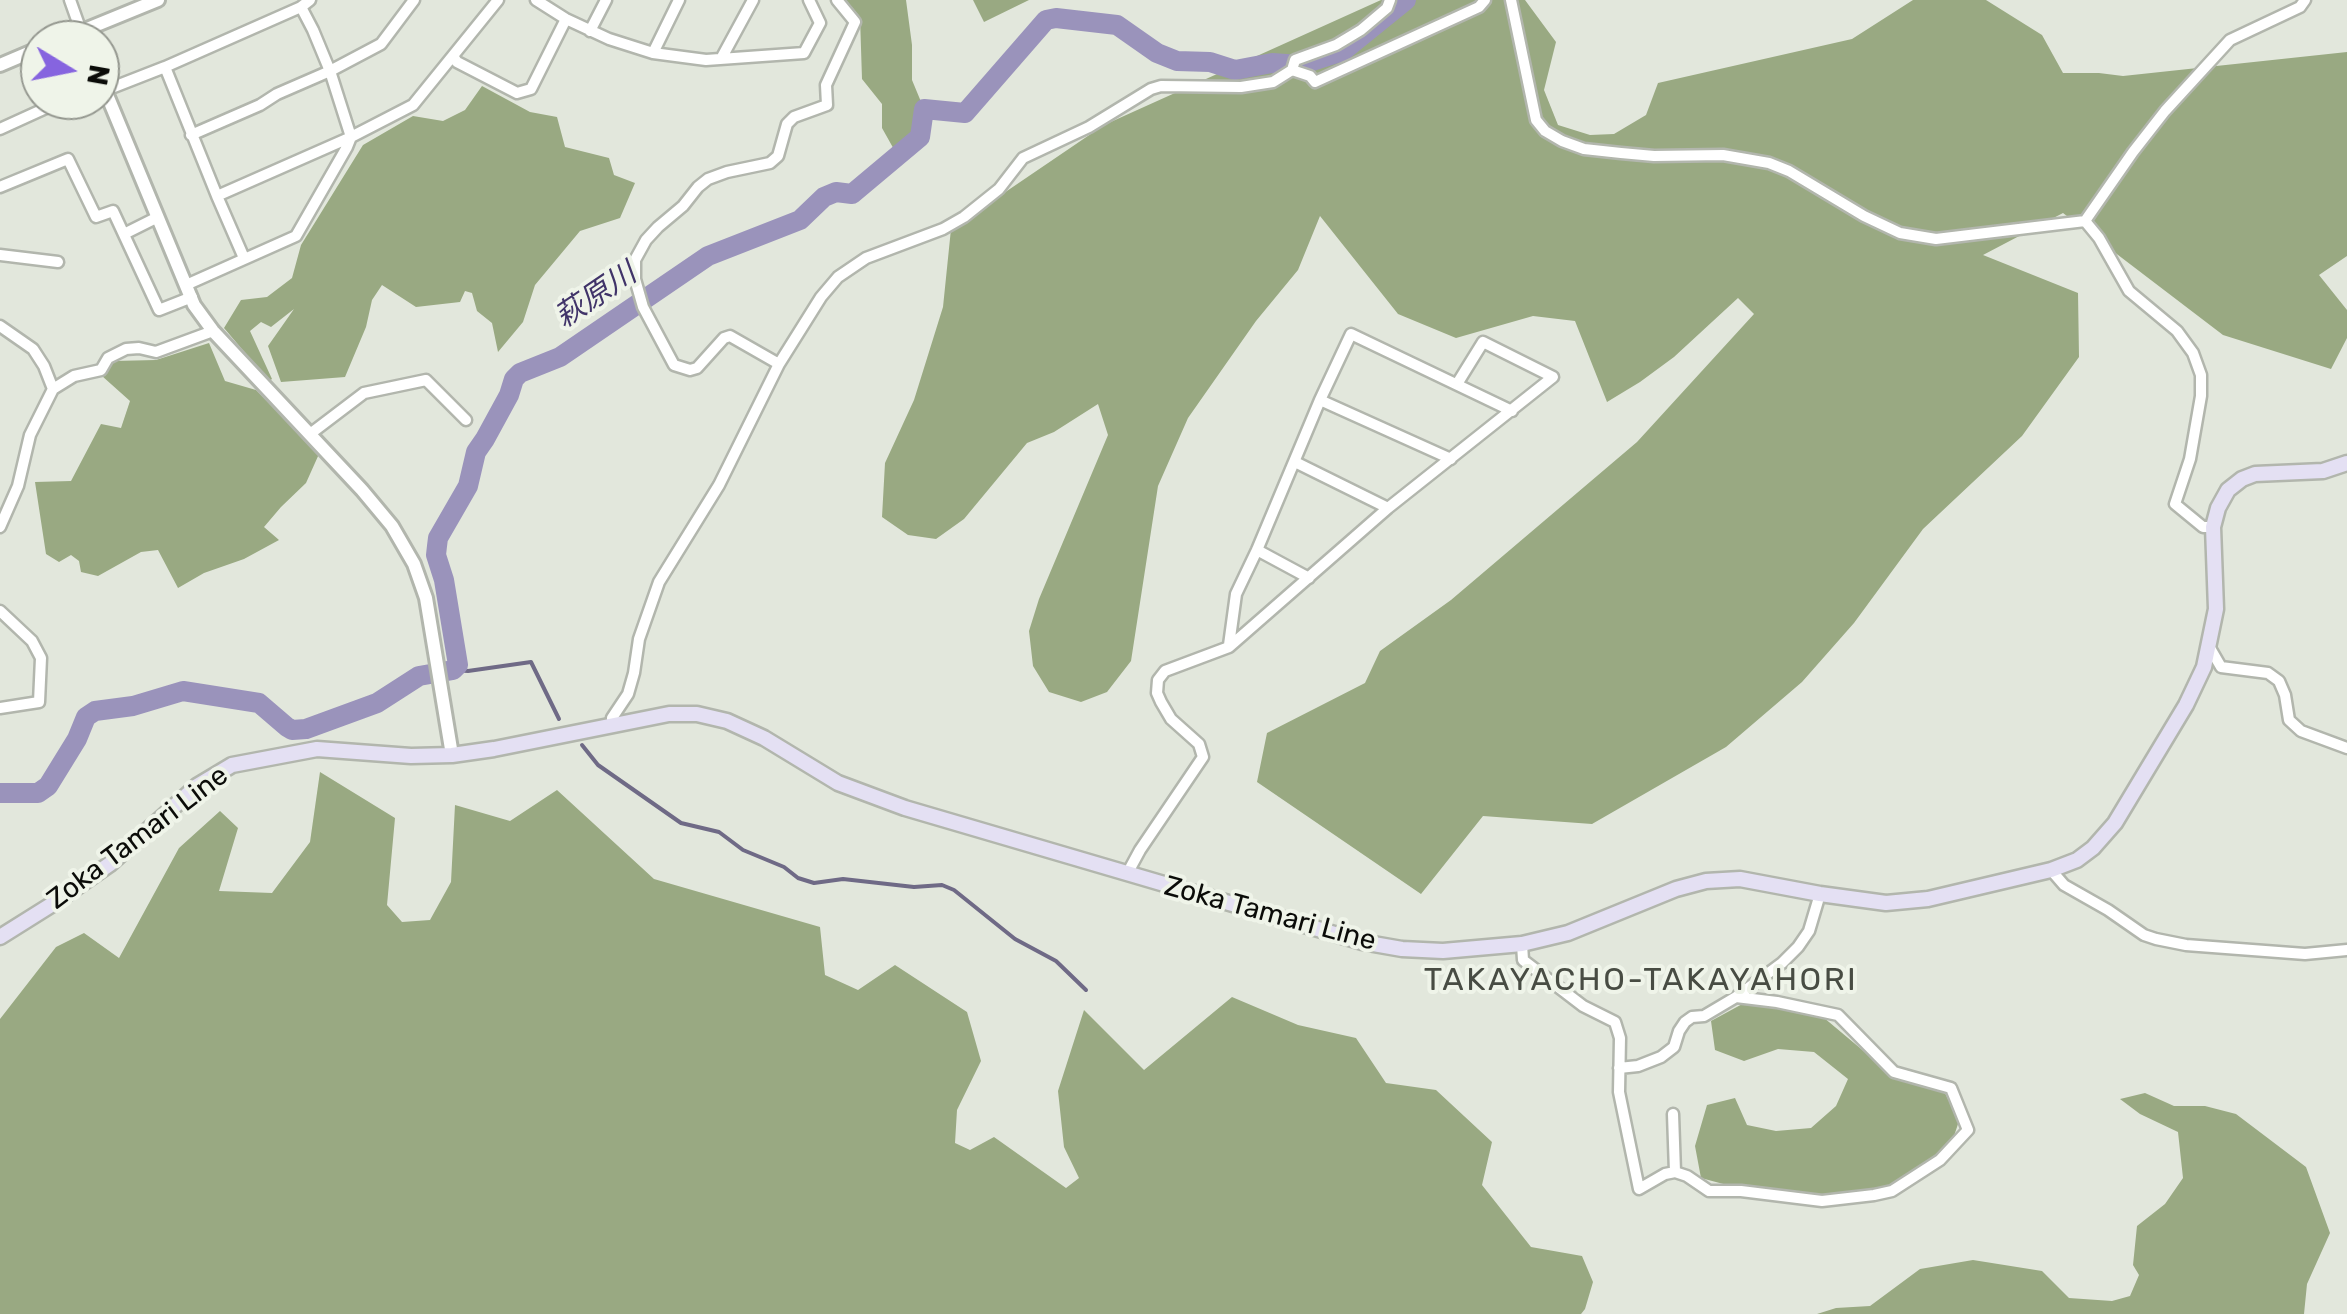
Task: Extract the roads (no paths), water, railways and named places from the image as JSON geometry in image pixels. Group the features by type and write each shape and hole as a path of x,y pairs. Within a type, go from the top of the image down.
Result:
{"main road":[{"name":"Zoka Tamari Line","path":"0,937 110,864 197,786 232,764 318,749 452,755 669,714 697,714 727,721 764,738 838,783 878,800 1362,942 1402,949 1443,951 1522,944 1568,933 1706,881 1740,878 1886,903 1928,899 2051,870 2077,860 2093,848 2116,823 2204,667 2216,609 2213,527 2228,490 2255,474 2323,471 2347,463"}],"street":[{"path":"116,20 158,0"},
{"path":"192,134 381,44 414,0"},
{"path":"216,196 413,106 498,0"},
{"path":"536,0 609,39 680,58 721,60 804,52 820,23 809,0"},
{"path":"590,31 606,0"},
{"path":"654,52 679,0"},
{"path":"721,60 753,0"},
{"path":"779,364 730,336 697,368 690,370 674,364 642,307 635,260 658,226 708,179 770,163 778,156 787,124 794,117 827,105 826,85 855,22 837,0"},
{"path":"613,726 612,718 628,694 639,639 659,582 719,485 779,364 838,277 866,258 964,217 999,190 1023,158 1089,126 1150,89 1241,87 1273,82 1294,65 1361,30 1387,8 1390,0"},
{"path":"1294,65 1315,82 1479,8 1485,0"},
{"path":"1511,0 1536,120 1562,142 1621,153 1722,155 1770,164 1789,171 1864,216 1900,232 1936,239 2085,221 2164,111 2230,40 2300,7 2305,0"},
{"path":"0,187 68,159 96,217 114,211 159,310 244,258 296,236 351,136 306,4 165,67 120,81"},
{"path":"453,56 457,62 517,93 532,90 566,19"},
{"path":"165,67 244,258"},
{"path":"116,120 194,305 213,332 392,526 414,564 426,598 452,755"},
{"path":"124,234 158,217"},
{"path":"2085,221 2129,291 2177,331 2193,352 2201,396 2190,459 2175,504 2203,526 2213,527"},
{"path":"0,255 58,262"},
{"path":"0,326 33,349 52,389"},
{"path":"0,527 18,486 30,435 52,389 74,376 100,370 108,358 126,349 156,352 213,332"},
{"path":"1228,646 1236,594 1351,334 1512,411"},
{"path":"1127,874 1204,757 1199,744 1172,720 1161,702 1158,680 1165,670 1228,646 1388,508 1553,377 1483,342 1457,384"},
{"path":"310,434 364,394 426,380 466,420"},
{"path":"1320,400 1451,459"},
{"path":"1295,462 1388,508"},
{"path":"1257,550 1309,578"},
{"path":"0,610 32,641 41,658 39,702 0,708"},
{"path":"2210,648 2220,667 2268,673 2279,682 2285,695 2289,720 2301,731 2347,748"},
{"path":"2051,870 2064,885 2156,939 2305,954 2347,950"},
{"path":"1619,1068 1661,1057 1674,1047 1684,1022 1704,1016 1762,980 1798,947 1815,918 1820,894"},
{"path":"1522,944 1522,960 1583,1006 1615,1022 1620,1038 1619,1092 1639,1189 1675,1172 1709,1191 1822,1201 1874,1195 1892,1190 1940,1160 1968,1130 1951,1088 1894,1072 1838,1016 1736,997"},
{"path":"1673,1114 1675,1172"}],"waterway":[{"name":"萩原川","path":"0,793 38,793 48,786 86,717 95,711 133,706 183,691 259,703 292,730 306,729 377,703 419,676 453,670 458,665 436,555 438,538 468,486 476,452 514,379 560,357 708,256 800,220 824,197 836,192 852,194 920,137 924,109 965,113 1046,20 1117,25 1157,53 1177,61 1210,62 1235,70 1272,63 1300,65 1343,51 1406,0"},
{"path":"453,670 531,662 559,719"},
{"path":"582,745 598,765 681,823 719,832 743,850 784,867 798,878 814,883 843,879 914,887 942,885 954,890 1015,939 1056,961 1086,990"}],"district":[{"name":"TAKAYACHO-TAKAYAHORI","path":"1641,981"}]}
